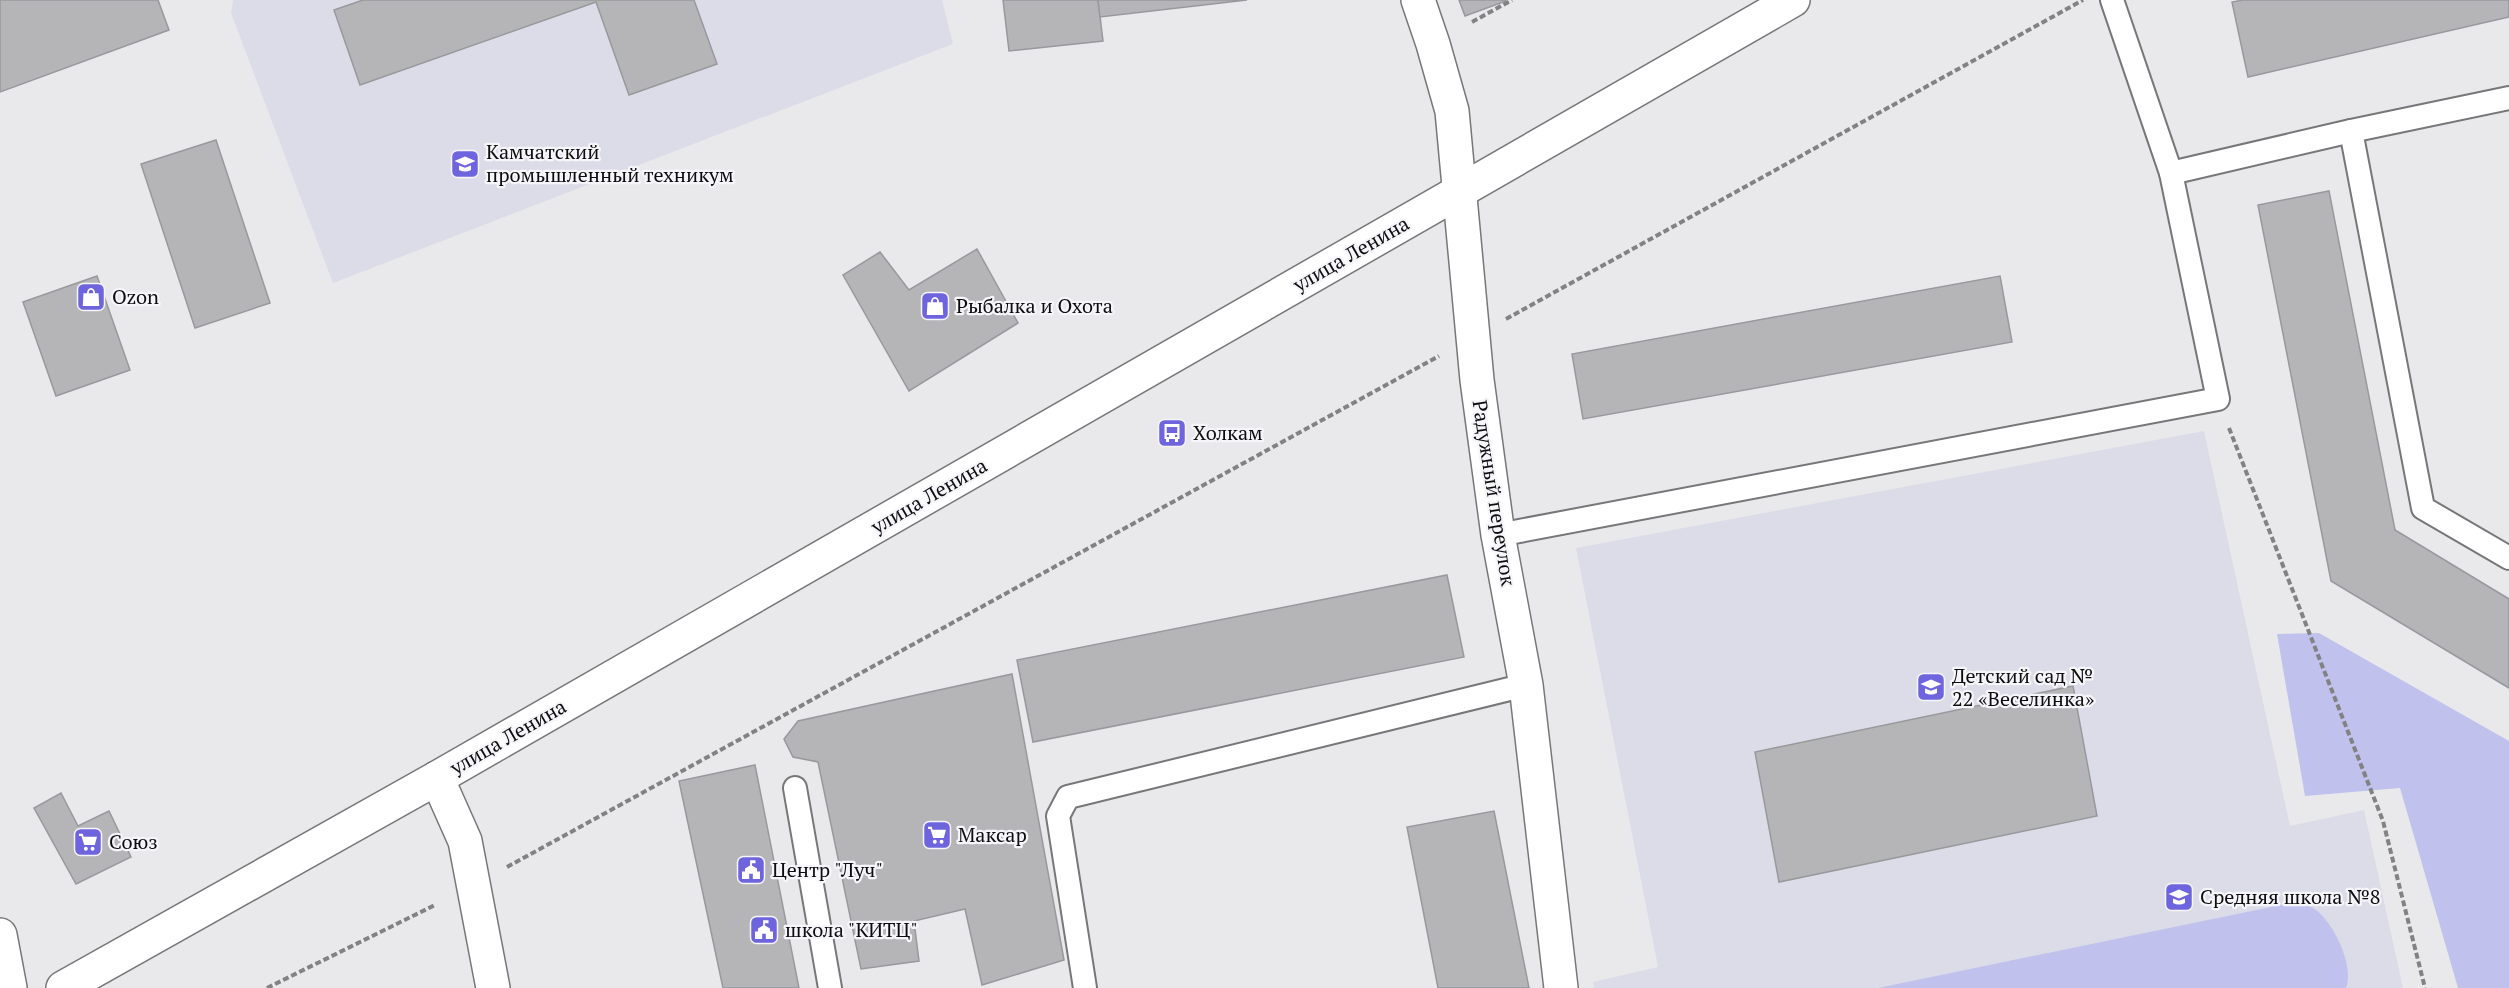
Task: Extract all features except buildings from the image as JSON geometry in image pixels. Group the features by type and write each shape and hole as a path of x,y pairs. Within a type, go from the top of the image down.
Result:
{"main road":[{"name":"Радужный переулок","path":"1418,0 1452,111 1473,337 1498,536 1526,685 1561,988"},
{"name":"улица Ленина","path":"63,988 437,778 1793,0"},
{"path":"437,778 465,840 493,988"},
{"path":"0,935 10,988"}],"lane":[{"path":"1498,536 2218,399 2171,173 2112,0"},
{"path":"2171,173 2351,131 2509,98"},
{"path":"2351,131 2423,508 2509,558"},
{"path":"1086,988 1058,816 1068,797 1526,685"},
{"path":"795,788 830,988"}],"path":[{"path":"1472,22 1512,0"},
{"path":"504,868 2083,0"},
{"path":"2218,399 2383,821 2425,988"},
{"path":"267,988 435,905"}],"shaded area":[{"name":"Камчатский промышленный техникум","path":"233,0 942,0 953,44 333,283 231,13"},
{"name":"Детский сад № 22 «Веселинка»","path":"2204,431 2290,826 2364,810 2403,988 1594,988 1593,982 1658,967 1576,548"},
{"path":"2319,633 2509,741 2509,988 2458,988 2400,788 2305,796 2277,634"},
{"path":"2295,902 2307,905 2321,914 2335,933 2345,956 2348,979 2346,988 1878,988"}],"place":[{"name":"Камчатский промышленный техникум","path":"465,164"},
{"name":"Ozon","path":"91,297"},
{"name":"Рыбалка и Охота","path":"935,306"},
{"name":"Холкам","path":"1172,433"},
{"name":"Детский сад № 22 «Веселинка»","path":"1931,687"},
{"name":"Максар","path":"937,835"},
{"name":"Союз","path":"88,842"},
{"name":"Центр \"Луч\"","path":"751,870"},
{"name":"Средняя школа №8","path":"2179,897"},
{"name":"школа \"КИТЦ\"","path":"764,930"}]}
